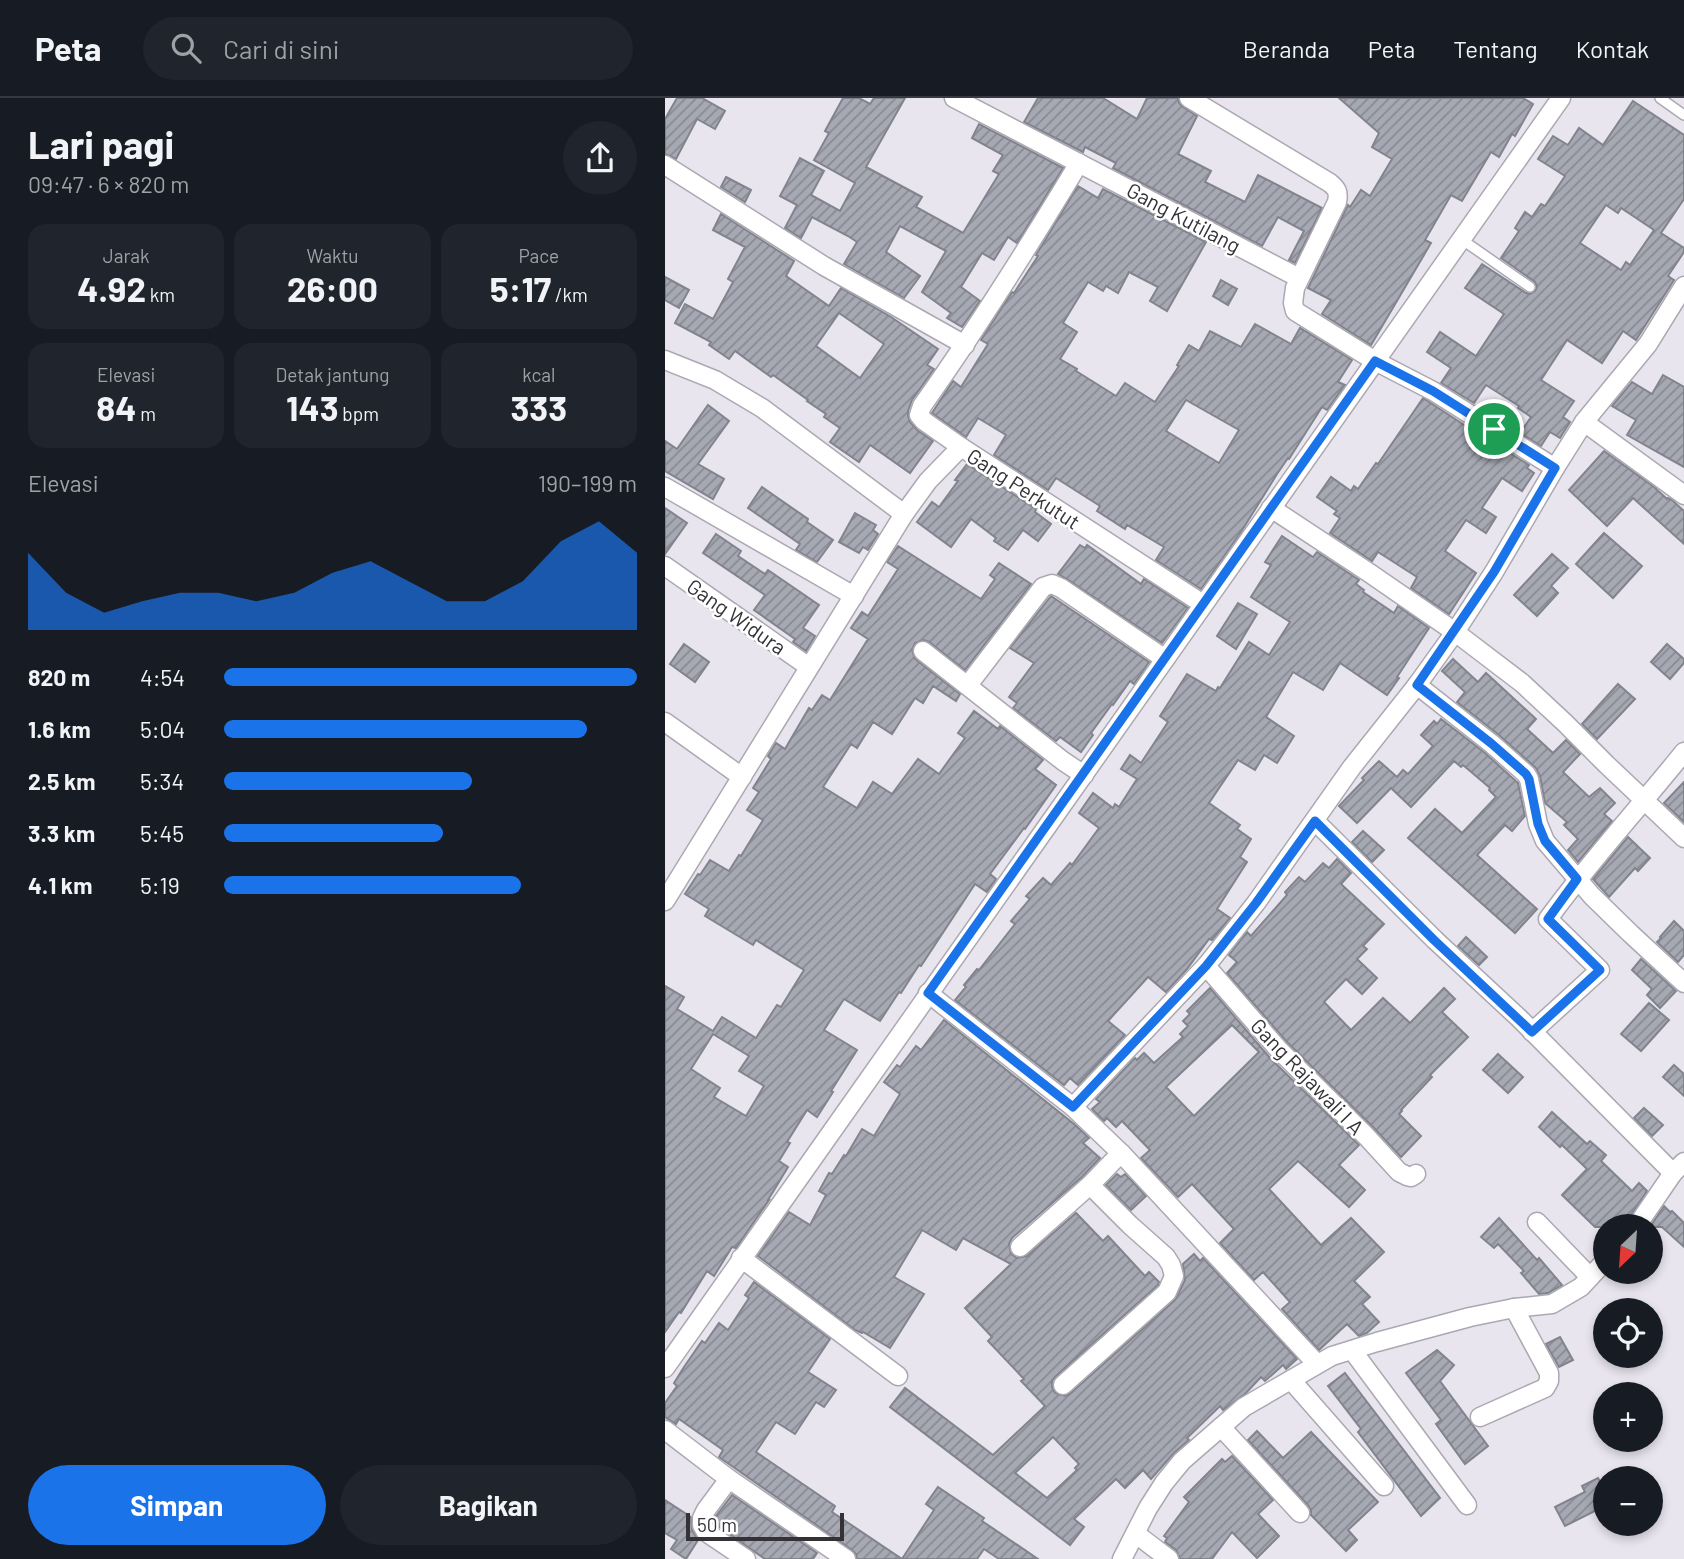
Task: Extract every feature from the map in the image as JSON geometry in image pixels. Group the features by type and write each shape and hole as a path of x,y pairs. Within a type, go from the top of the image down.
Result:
{"street":[{"name":"Gang Kutilang","path":"954,98 1299,278"},
{"path":"1189,98 1330,183 1339,194 1299,278 1293,298 1295,311 1375,361 1433,391 1555,468"},
{"path":"665,1368 1561,98"},
{"name":"Gang Perkutut","path":"1079,163 1011,274 922,406 919,415 961,447 1203,604"},
{"path":"665,165 824,266 965,345"},
{"path":"1073,1107 1206,966 1256,903 1352,767 1455,632 1584,422 1648,344 1684,286"},
{"path":"665,360 715,380 762,408 904,514"},
{"path":"1584,422 1684,495"},
{"path":"665,901 672,876 742,777 904,514 929,481 961,447"},
{"path":"665,487 854,596"},
{"path":"1271,508 1455,632 1504,669 1540,699 1684,838"},
{"name":"Gang Widura","path":"665,566 809,667"},
{"path":"968,685 1043,587 1052,584 1165,659"},
{"path":"923,650 1084,775"},
{"path":"1417,685 1526,774 1545,841 1577,879 1684,983"},
{"path":"665,722 742,777"},
{"path":"1532,1032 1600,970 1548,919 1577,879 1684,752"},
{"path":"1315,821 1434,940 1679,1167 1645,1214"},
{"name":"Gang Rajawali I A","path":"1206,966 1279,1050 1399,1172 1411,1177 1416,1174"},
{"path":"928,993 1073,1107 1121,1153 1317,1364"},
{"path":"1020,1247 1090,1185 1121,1153"},
{"path":"1063,1385 1167,1292 1174,1276 1166,1257 1090,1185"},
{"path":"1537,1222 1590,1278"},
{"path":"741,1258 898,1376"},
{"path":"1122,1559 1164,1483 1182,1461 1244,1407 1332,1356 1470,1317 1552,1304 1581,1287 1593,1275"},
{"path":"1480,1417 1545,1388 1549,1381 1549,1373 1514,1308"},
{"path":"1352,1350 1467,1506"},
{"path":"1291,1380 1384,1486"},
{"path":"1221,1427 1300,1513"},
{"path":"665,1430 729,1479 846,1559"},
{"path":"729,1479 706,1510 702,1525 706,1532 746,1559"},
{"path":"1136,1534 1169,1559"}],"lane":[{"path":"1660,98 1684,116"},
{"path":"1461,239 1530,287"}],"building":[{"path":"677,98 702,98 725,111 715,129 697,119 676,159 665,154 665,119"},
{"path":"843,98 859,98 870,104 874,98 905,98 866,167 922,197 916,207 963,233 999,174 993,171 1003,155 972,138 979,124 1063,168 1017,243 1008,237 994,260 982,253 961,287 980,301 962,327 947,318 951,313 922,292 946,251 900,226 886,252 920,276 904,298 844,264 857,242 848,236 812,217 801,238 785,228 797,205 780,196 800,158 824,171 811,195 840,211 855,183 814,160 829,133 825,131"},
{"path":"1038,98 1103,98 1137,119 1147,98 1178,98 1183,107 1197,116 1178,154 1211,171 1205,182 1245,202 1258,175 1322,208 1295,263 1289,260 1304,231 1278,217 1262,246 1113,168 1116,163 1085,147 1083,152 1024,122"},
{"path":"1339,98 1523,98 1533,104 1515,136 1512,134 1499,157 1491,152 1462,201 1451,195 1425,240 1431,243 1371,345 1322,314 1331,300 1308,288 1348,205 1350,207 1361,190 1370,196 1392,159 1372,147 1379,133"},
{"path":"1633,101 1684,135 1684,199 1661,233 1684,248 1684,252 1668,276 1674,280 1636,340 1623,331 1602,363 1567,340 1541,380 1574,401 1563,417 1570,422 1560,438 1550,432 1541,446 1520,433 1531,417 1518,408 1519,406 1486,385 1474,403 1441,383 1451,368 1427,352 1440,332 1476,356 1504,314 1465,288 1482,264 1526,293 1535,291 1535,282 1501,258 1519,231 1515,228 1525,212 1532,217 1541,204 1545,206 1565,176 1538,159 1553,136 1568,145 1579,128 1603,145","holes":["1606,205 1618,213 1621,208 1654,230 1630,265 1626,262 1621,270 1580,243"]},
{"path":"726,177 751,190 745,202 721,187"},
{"path":"1078,186 1098,198 1103,189 1206,242 1167,311 1150,301 1158,287 1129,272 1118,293 1106,286 1103,291 1088,282 1063,323 1077,332 1060,359 1116,396 1125,383 1155,402 1179,366 1177,365 1189,345 1199,351 1210,331 1241,347 1255,324 1291,344 1300,328 1352,360 1338,382 1345,385 1327,410 1322,407 1201,589 1156,560 1164,547 1127,525 1125,529 1097,511 1100,506 1056,478 1048,490 994,455 1006,435 978,418 966,437 932,413 953,381 961,387 988,344 981,340 1038,256 1036,255","holes":["1186,400 1239,430 1219,463 1166,431"]},
{"path":"721,214 794,261 786,276 829,306 841,288 938,349 927,365 934,369 912,400 908,411 910,422 933,441 910,473 870,445 859,462 830,442 840,428 824,417 826,414 808,400 735,351 729,359 709,345 711,342 675,323 685,304 713,319 733,282 728,279 745,247 713,230","holes":["839,313 884,344 860,378 816,346"]},
{"path":"665,277 689,290 679,308 665,300"},
{"path":"1221,280 1237,289 1228,305 1213,296"},
{"path":"1663,375 1684,387 1684,467 1627,435 1636,420 1612,406 1632,382 1652,394"},
{"path":"1423,398 1529,465 1527,468 1534,473 1522,491 1502,478 1482,508 1496,517 1486,533 1466,520 1445,551 1476,573 1449,614 1411,588 1417,577 1378,552 1372,561 1330,533 1340,518 1334,514 1337,511 1317,497 1331,477 1351,491 1354,486 1358,489"},
{"path":"708,405 729,421 698,464 724,479 713,499 665,471 665,441 677,449"},
{"path":"1604,451 1684,511 1684,544 1633,498 1607,526 1569,490"},
{"path":"967,464 1036,509 1035,512 1051,524 1038,541 1023,530 1008,550 971,519 951,547 917,522 932,502 939,507"},
{"path":"762,487 833,540 817,562 796,550 800,544 748,508"},
{"path":"665,508 687,523 665,554"},
{"path":"855,513 876,525 873,530 878,534 868,550 863,547 859,553 839,542"},
{"path":"1604,533 1642,566 1613,598 1576,564"},
{"path":"716,534 741,551 738,556 765,574 768,570 819,605 803,628 815,636 806,651 793,642 795,639 754,610 765,595 703,553"},
{"path":"1282,536 1313,557 1317,552 1359,580 1356,584 1363,592 1394,613 1398,606 1429,628 1387,695 1340,663 1323,690 1293,672 1266,717 1294,736 1277,763 1264,755 1255,770 1238,760 1209,803 1240,825 1237,829 1251,839 1240,857 1247,862 1217,909 1230,918 1212,940 1209,939 1166,992 1148,977 1108,1021 1125,1035 1078,1085 1070,1078 1064,1085 955,1000 966,987 964,985 1015,924 1011,921 1030,899 1026,896 1043,878 1051,885 1070,863 1072,865 1099,828 1079,813 1093,793 1113,808 1115,804 1119,807 1137,779 1121,769 1130,755 1141,763 1168,722 1160,716 1187,674 1216,691 1249,642 1269,655 1290,622 1251,597 1271,565 1265,562"},
{"path":"1080,545 1085,548 1087,545 1141,584 1144,579 1188,608 1162,643 1058,574"},
{"path":"898,546 981,599 995,579 990,575 999,563 1031,584 965,670 929,642 924,640 915,643 912,650 915,659 960,694 956,701 933,686 923,703 915,698 892,734 873,722 857,748 851,744 823,787 857,808 873,782 892,794 918,759 939,774 965,738 958,733 974,711 998,729 1000,726 1043,760 1035,769 1056,785 990,874 996,879 987,892 975,884 921,966 919,965 880,1021 844,999 824,1030 857,1050 817,1117 807,1110 787,1142 790,1143 779,1161 788,1167 769,1200 736,1248 732,1247 714,1276 707,1271 681,1313 679,1312 665,1332 665,986 684,997 677,1009 713,1031 722,1017 756,1038 777,1005 781,1007 804,970 756,940 753,945 705,916 709,909 685,894 710,860 729,871 763,820 747,810 759,792 753,788 771,759 768,756 776,743 785,749 809,708 812,710 822,695 830,700 868,639 851,628 862,612 868,616 898,569 887,562","holes":["713,1034 749,1056 739,1071 764,1086 746,1116 714,1097 720,1088 691,1069"]},
{"path":"1552,554 1568,568 1551,586 1558,593 1537,616 1514,595"},
{"path":"1051,596 1149,662 1134,684 1130,681 1112,704 1081,752 1060,737 1056,741 1013,708 1017,703 1009,697 1034,663 1010,648"},
{"path":"1238,603 1257,614 1236,649 1217,636"},
{"path":"684,644 709,662 695,682 670,664"},
{"path":"1667,644 1684,659 1684,663 1670,679 1651,662"},
{"path":"1453,659 1478,682 1486,673 1536,719 1527,729 1553,753 1566,740 1580,754 1563,772 1589,797 1600,788 1615,803 1604,814 1612,821 1578,862 1568,850 1578,839 1564,825 1567,822 1545,803 1536,768 1457,702 1465,692 1442,671"},
{"path":"1618,684 1635,699 1597,739 1582,724"},
{"path":"1441,719 1518,783 1525,816 1512,831 1505,825 1477,855 1537,909 1515,933 1408,838 1435,809 1462,833 1496,797 1490,788 1463,765 1461,767 1454,761 1411,807 1391,788 1357,823 1339,806 1379,761 1397,777 1403,770 1408,774 1433,746 1421,735 1434,721 1437,724"},
{"path":"1684,782 1684,822 1664,803"},
{"path":"1363,831 1384,850 1372,862 1352,842"},
{"path":"1628,837 1650,858 1638,871 1635,868 1609,897 1593,879"},
{"path":"1337,859 1351,873 1341,884 1384,924 1363,946 1367,949 1357,959 1377,978 1362,994 1346,979 1324,1002 1351,1030 1383,998 1410,1023 1444,988 1455,999 1442,1012 1468,1037 1430,1075 1432,1077 1401,1110 1399,1114 1421,1136 1401,1157 1287,1042 1227,973 1237,962 1229,955 1247,932 1251,936 1299,877 1305,882 1323,863 1329,868"},
{"path":"1674,921 1684,931 1684,955 1678,962 1657,942"},
{"path":"1466,937 1487,957 1479,965 1458,946"},
{"path":"1641,959 1676,991 1660,1008 1647,995 1652,989 1632,970"},
{"path":"1210,988 1270,1058 1359,1145 1339,1165 1365,1190 1349,1207 1298,1161 1269,1189 1321,1245 1351,1218 1384,1252 1354,1281 1370,1297 1362,1304 1379,1322 1367,1333 1359,1336 1347,1324 1319,1350 1282,1309 1290,1302 1263,1272 1254,1280 1220,1243 1234,1229 1192,1184 1178,1197 1141,1158 1150,1150 1122,1121 1116,1127 1107,1118 1104,1121 1092,1109 1100,1102 1096,1099 1135,1058 1137,1060 1144,1053 1154,1063 1183,1037 1180,1034 1188,1026 1183,1021 1190,1014 1187,1011","holes":["1232,1025 1259,1052 1194,1116 1166,1087"]},
{"path":"1649,1003 1669,1020 1641,1051 1621,1034"},
{"path":"944,1020 1074,1124 1089,1138 1083,1143 1100,1158 1012,1238 1009,1244 1011,1254 1017,1258 1027,1256 1076,1213 1103,1241 1108,1236 1145,1276 1149,1272 1159,1282 1055,1377 1052,1387 1055,1393 1065,1396 1071,1393 1175,1300 1185,1280 1183,1264 1194,1254 1200,1261 1203,1258 1297,1359 1286,1369 1283,1365 1265,1381 1261,1377 1245,1394 1223,1410 1220,1406 1151,1479 1143,1470 1125,1488 1116,1479 1074,1519 1084,1527 1070,1545 890,1407 905,1388 993,1455 1045,1406 988,1341 992,1337 965,1308 1011,1264 963,1238 956,1250 922,1230 894,1277 924,1294 890,1348 855,1330 758,1256 789,1212 810,1225 826,1195 819,1191 829,1173 832,1174 844,1155 846,1156 862,1129 874,1136 900,1094 884,1082 916,1046 921,1050","holes":["1053,1437 1079,1464 1075,1468 1077,1470 1047,1498 1015,1473"]},
{"path":"1498,1054 1523,1077 1508,1093 1483,1070"},
{"path":"1674,1065 1684,1074 1684,1096 1663,1077"},
{"path":"1644,1108 1663,1125 1652,1136 1634,1118"},
{"path":"1552,1112 1587,1144 1590,1141 1606,1155 1601,1161 1632,1191 1639,1183 1647,1191 1632,1214 1593,1214 1593,1225 1562,1195 1587,1169 1539,1127"},
{"path":"1117,1174 1121,1177 1125,1174 1146,1196 1131,1210 1106,1185"},
{"path":"1664,1206 1684,1223 1684,1247 1663,1228 1663,1214 1659,1214"},
{"path":"1499,1218 1562,1285 1548,1293 1539,1294 1521,1273 1524,1271 1498,1244 1494,1248 1481,1237"},
{"path":"754,1282 830,1339 808,1372 836,1390 824,1407 816,1402 795,1434 776,1422 756,1452 835,1506 832,1512 902,1559 857,1559 852,1550 719,1457 723,1450 679,1419 676,1424 665,1417 665,1403 677,1386 674,1383 684,1367 719,1323 728,1330 749,1298 745,1295"},
{"path":"1560,1337 1573,1360 1559,1367 1546,1344"},
{"path":"1437,1350 1454,1365 1440,1381 1488,1446 1465,1464 1436,1424 1441,1420 1406,1373"},
{"path":"1345,1373 1440,1498 1421,1516 1358,1432 1361,1429 1328,1386"},
{"path":"1257,1431 1283,1458 1311,1432 1378,1502 1348,1530 1357,1540 1346,1551 1311,1515 1308,1505 1248,1440"},
{"path":"1232,1456 1273,1500 1258,1514 1279,1536 1257,1558 1232,1532 1212,1559 1180,1559 1176,1550 1165,1542 1167,1538 1164,1536 1189,1502 1184,1497 1222,1459 1225,1462"},
{"path":"1593,1480 1593,1512 1565,1526 1555,1507 1585,1492 1582,1486"},
{"path":"938,1487 1038,1559 999,1559 984,1549 977,1559 902,1559 934,1510 926,1504"},
{"path":"732,1495 817,1553 813,1559 765,1559 715,1524 713,1521"},
{"path":"665,1500 691,1517 692,1530 698,1540 686,1559 671,1549 677,1540 665,1533"}],"route":[{"path":"1375,361 1433,391 1494,429 1555,468 1494,572 1417,685 1526,774 1545,841 1577,879 1548,919 1600,970 1532,1032 1434,940 1315,821 1256,903 1206,966 1073,1107 928,993 1375,361"}]}
